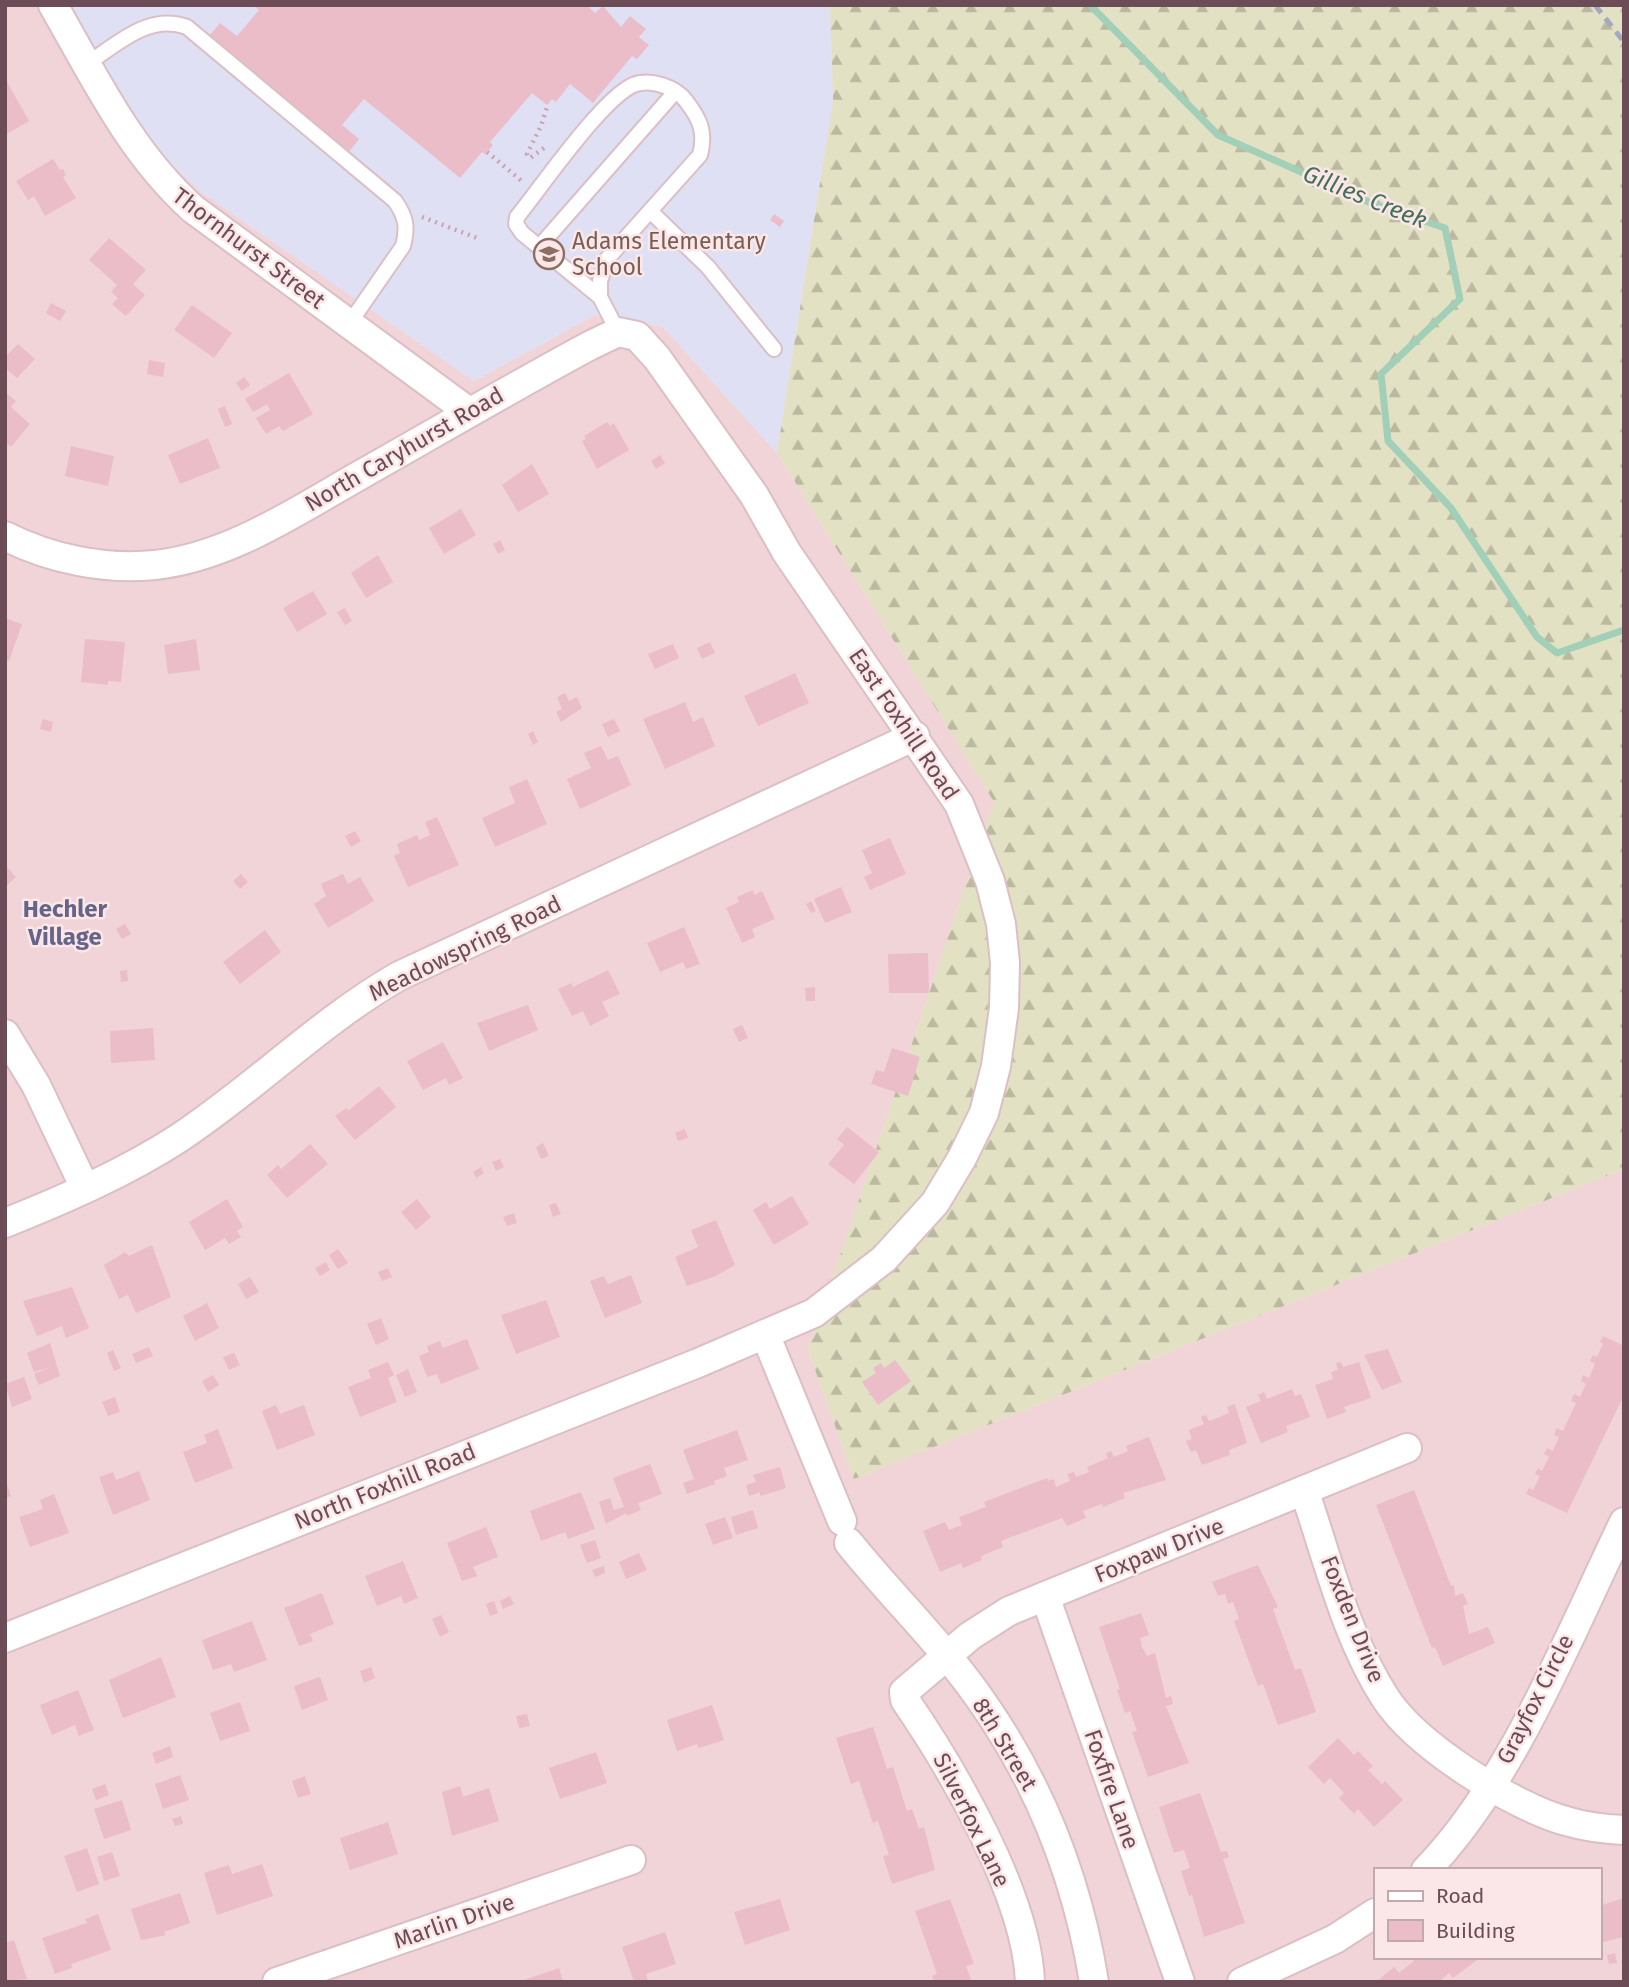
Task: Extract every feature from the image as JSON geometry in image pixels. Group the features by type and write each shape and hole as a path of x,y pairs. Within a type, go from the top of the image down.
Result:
{"street":[{"name":"Thornhurst Street","path":"53,5 144,159 166,185 193,209 469,412"},
{"name":"East Foxhill Road","path":"618,332 637,336 657,358 754,495 787,553 915,736 959,804 981,855 1001,924 1004,1008 996,1066 984,1112 962,1158 934,1203 884,1259 854,1285 814,1313 765,1334"},
{"name":"North Caryhurst Road","path":"5,536 38,550 99,565 155,565 200,555 236,542 618,332"},
{"name":"Meadowspring Road","path":"5,1223 129,1168 179,1138 335,1017 399,976 915,736"},
{"path":"5,1034 36,1085 85,1188"},
{"name":"8th Street","path":"765,1334 846,1532 984,1704 1006,1739 1050,1825 1067,1870 1094,1982"},
{"name":"North Foxhill Road","path":"5,1638 765,1334"},
{"name":"Foxpaw Drive","path":"924,1675 970,1636 1009,1611 1407,1448"},
{"name":"Foxden Drive","path":"1304,1490 1359,1646 1387,1700 1409,1726 1457,1764 1490,1785"},
{"name":"Grayfox Circle","path":"1624,1521 1517,1742 1490,1785 1533,1810 1564,1821 1624,1830"},
{"name":"Foxfire Lane","path":"1045,1596 1180,1982"},
{"name":"Silverfox Lane","path":"924,1675 904,1692 905,1700 946,1760 995,1860 1025,1944 1030,1982"},
{"path":"1428,1868 1453,1843 1490,1785"},
{"name":"Marlin Drive","path":"277,1982 631,1860"},
{"path":"1242,1982 1335,1939 1374,1914"}],"lane":[{"path":"87,64 138,30 172,21 187,27 395,201 405,216 407,231 403,246 349,324"},
{"path":"600,297 600,281 607,259 700,155 704,138 699,119 684,97 662,85 638,83 612,98 517,217 516,225 522,233 600,297 618,332"},
{"path":"540,247 675,92"},
{"path":"650,211 708,267 774,349"}],"path":[{"path":"548,104 527,154 530,158 548,145 553,148"},
{"path":"487,152 524,182"},
{"path":"409,212 477,238"}],"shaded area":[{"path":"5,5 70,5 145,139 201,192 474,381 595,315 663,327 777,453 994,802 808,1350 854,1479 1624,1169 1624,1982 5,1982"},
{"name":"Adams Elementary School","path":"70,5 830,5 833,101 777,453 663,327 595,315 474,381 201,192 145,139"}],"green space":[{"path":"830,5 1624,5 1624,1169 854,1479 808,1350 994,802 777,453 833,101"}],"building":[{"path":"253,5 587,5 595,13 603,6 621,27 630,16 646,29 639,37 649,45 637,59 632,56 593,103 570,84 556,102 552,99 547,105 532,93 490,142 493,145 485,154 482,152 460,178 364,99 342,125 359,139 349,152 209,36 220,23 237,36 259,10"},
{"path":"5,78 29,121 5,135"},
{"path":"53,159 60,170 63,169 66,175 63,177 76,198 45,216 34,196 28,200 16,181"},
{"path":"774,214 784,221 780,227 770,220"},
{"path":"109,238 146,270 133,284 145,295 126,316 112,304 118,298 111,292 117,285 89,260"},
{"path":"51,303 66,311 60,321 46,313"},
{"path":"192,305 232,333 214,358 174,330"},
{"path":"18,344 35,359 17,378 5,368 5,357"},
{"path":"149,360 165,363 163,377 147,374"},
{"path":"289,373 313,414 283,431 279,426 266,434 256,418 270,410 267,404 253,412 245,399"},
{"path":"244,377 250,385 242,391 236,383"},
{"path":"5,392 16,401 11,407 30,424 11,447 5,442"},
{"path":"225,406 232,424 225,427 218,409"},
{"path":"607,422 610,426 614,423 629,450 597,469 582,441 586,439 584,436"},
{"path":"208,438 220,468 180,484 168,455"},
{"path":"71,446 114,456 108,486 65,476"},
{"path":"660,455 665,463 656,469 651,461"},
{"path":"532,464 549,494 518,512 502,485"},
{"path":"461,509 476,535 444,554 429,528"},
{"path":"500,540 505,550 498,554 493,544"},
{"path":"378,555 393,582 366,598 351,573"},
{"path":"313,591 327,614 297,632 283,608"},
{"path":"345,608 352,621 345,625 337,612"},
{"path":"5,618 22,624 9,661 5,660"},
{"path":"85,639 125,642 121,682 108,681 108,685 81,682"},
{"path":"196,639 200,670 168,674 164,645"},
{"path":"710,642 715,653 702,659 697,648"},
{"path":"673,644 679,658 655,669 648,654"},
{"path":"795,673 809,703 758,726 744,696"},
{"path":"565,693 569,701 577,697 582,708 561,722 556,712 562,709 557,697"},
{"path":"685,702 693,722 703,717 715,746 665,769 643,719"},
{"path":"43,719 53,722 51,732 40,729"},
{"path":"614,719 620,731 608,737 602,724"},
{"path":"533,731 538,742 533,745 528,734"},
{"path":"601,746 608,760 618,756 631,785 580,809 567,779 591,768 584,753"},
{"path":"527,779 547,824 495,847 482,818 515,803 509,787"},
{"path":"437,817 459,865 408,887 394,856 400,853 397,844 417,835 419,840 430,835 425,822"},
{"path":"355,831 361,841 351,847 345,836"},
{"path":"890,838 906,874 870,890 864,877 872,873 862,850"},
{"path":"5,865 16,877 5,887"},
{"path":"241,874 248,882 240,889 233,881"},
{"path":"343,874 348,884 360,877 374,901 328,928 314,904 326,896 321,884"},
{"path":"841,887 852,912 825,923 814,899"},
{"path":"753,890 754,895 762,891 775,919 752,929 755,937 742,943 726,908 739,902 737,897"},
{"path":"811,901 816,911 811,913 806,904"},
{"path":"125,924 131,934 122,939 116,929"},
{"path":"684,927 700,964 686,969 683,962 660,972 647,943"},
{"path":"265,930 281,952 240,984 223,962"},
{"path":"928,953 929,993 889,993 888,954"},
{"path":"127,970 128,981 121,982 120,971"},
{"path":"608,970 620,994 602,1002 609,1016 590,1026 583,1011 572,1016 558,989 572,983 573,987"},
{"path":"815,987 815,1001 806,1001 805,988"},
{"path":"528,1005 538,1030 489,1051 477,1023"},
{"path":"742,1025 748,1038 739,1042 733,1029"},
{"path":"153,1028 155,1060 111,1063 110,1031"},
{"path":"443,1042 463,1078 449,1085 446,1078 423,1090 407,1061"},
{"path":"892,1048 920,1057 908,1096 871,1084 876,1070 884,1072"},
{"path":"379,1086 396,1107 355,1140 335,1116 346,1108 349,1110"},
{"path":"847,1127 879,1152 854,1184 828,1164 844,1145 837,1139"},
{"path":"685,1129 688,1138 678,1141 675,1133"},
{"path":"543,1143 549,1156 541,1159 536,1147"},
{"path":"310,1144 328,1164 287,1198 267,1175 278,1165 281,1169"},
{"path":"500,1159 504,1167 496,1171 492,1162"},
{"path":"481,1167 484,1173 476,1178 473,1172"},
{"path":"792,1196 809,1224 774,1245 753,1210 766,1202 770,1209"},
{"path":"227,1199 243,1227 237,1231 241,1237 229,1244 225,1238 205,1250 189,1222"},
{"path":"417,1199 431,1217 416,1230 401,1212"},
{"path":"556,1203 561,1214 553,1217 549,1205"},
{"path":"514,1213 517,1223 507,1226 503,1217"},
{"path":"716,1220 735,1265 716,1276 687,1286 675,1257 698,1247 691,1230"},
{"path":"152,1245 171,1297 136,1313 128,1295 119,1299 104,1265 125,1252 129,1256"},
{"path":"338,1249 348,1263 338,1269 329,1255"},
{"path":"326,1262 330,1270 320,1276 315,1268"},
{"path":"388,1268 392,1277 382,1281 378,1272"},
{"path":"631,1275 642,1303 605,1318 590,1281 604,1276 608,1284"},
{"path":"250,1277 259,1292 246,1299 238,1284"},
{"path":"72,1287 89,1328 66,1338 62,1326 37,1336 23,1301"},
{"path":"546,1300 560,1337 516,1354 501,1315"},
{"path":"207,1303 219,1328 195,1341 183,1316"},
{"path":"381,1318 389,1339 376,1345 367,1324"},
{"path":"1603,1336 1624,1346 1624,1395 1567,1513 1526,1494 1529,1488 1533,1490 1540,1476 1535,1474 1538,1468 1542,1471 1549,1457 1544,1454 1547,1448 1553,1451 1559,1437 1554,1435 1557,1428 1563,1431 1576,1403 1571,1401 1574,1394 1580,1397 1586,1384 1581,1381 1583,1375 1589,1378 1595,1364 1590,1361 1593,1355 1597,1357 1603,1344 1600,1342"},
{"path":"467,1339 479,1369 441,1384 437,1374 427,1377 419,1356 429,1352 427,1346 440,1341 443,1348"},
{"path":"50,1343 60,1376 39,1385 34,1374 51,1367 34,1372 27,1353"},
{"path":"149,1347 153,1356 136,1363 132,1354"},
{"path":"1388,1349 1402,1382 1382,1390 1364,1355"},
{"path":"113,1350 121,1368 114,1371 107,1353"},
{"path":"234,1353 240,1365 229,1370 223,1357"},
{"path":"895,1360 911,1381 878,1405 862,1382 876,1373 873,1368 881,1363 884,1368"},
{"path":"388,1362 394,1375 388,1378 397,1402 360,1417 348,1387 371,1378 368,1370"},
{"path":"1341,1362 1343,1367 1359,1362 1371,1398 1344,1407 1346,1412 1327,1419 1315,1385 1333,1379 1331,1372 1338,1370 1336,1363"},
{"path":"408,1369 417,1392 405,1397 396,1375"},
{"path":"213,1375 219,1385 208,1392 202,1381"},
{"path":"24,1377 32,1399 12,1407 5,1384"},
{"path":"1292,1389 1295,1396 1301,1394 1310,1417 1286,1426 1288,1432 1261,1443 1246,1407 1261,1401 1258,1395 1264,1392 1267,1399"},
{"path":"115,1397 120,1412 108,1416 102,1402"},
{"path":"1235,1404 1247,1443 1229,1450 1230,1455 1202,1465 1196,1450 1191,1452 1186,1441 1192,1439 1189,1430 1204,1424 1201,1417 1206,1415 1209,1421 1229,1413 1227,1407"},
{"path":"276,1405 280,1414 304,1405 315,1435 277,1450 262,1411"},
{"path":"218,1429 233,1468 195,1483 183,1452 207,1443 204,1435"},
{"path":"737,1430 748,1460 724,1468 727,1476 714,1481 715,1484 687,1494 683,1483 694,1479 683,1450"},
{"path":"1149,1437 1166,1480 1123,1493 1125,1498 1103,1507 1102,1504 1083,1511 1086,1518 1067,1526 1062,1518 1001,1541 1003,1547 981,1556 982,1560 963,1568 961,1563 940,1572 923,1531 945,1522 949,1530 962,1525 959,1517 986,1507 984,1502 1047,1478 1048,1481 1054,1479 1056,1487 1070,1481 1067,1474 1074,1472 1076,1477 1089,1472 1087,1467 1108,1458 1106,1453 1111,1451 1114,1457 1128,1451 1126,1446"},
{"path":"650,1464 662,1494 638,1503 641,1510 627,1516 626,1513 606,1524 599,1502 610,1498 614,1510 624,1507 613,1478"},
{"path":"780,1467 786,1488 760,1496 760,1492 749,1496 746,1485 756,1482 753,1475"},
{"path":"139,1471 150,1500 113,1515 99,1477 113,1472 116,1480"},
{"path":"5,1479 11,1496 5,1498"},
{"path":"1414,1490 1451,1586 1454,1585 1455,1596 1463,1593 1468,1604 1463,1606 1469,1634 1488,1627 1495,1643 1443,1666 1435,1647 1432,1648 1376,1505"},
{"path":"581,1492 595,1529 568,1539 565,1532 541,1541 530,1511"},
{"path":"54,1494 69,1533 30,1547 19,1517 43,1509 40,1500"},
{"path":"753,1510 758,1528 736,1535 731,1517"},
{"path":"725,1517 733,1538 713,1545 705,1524"},
{"path":"486,1527 498,1557 473,1567 477,1576 462,1581 447,1543"},
{"path":"595,1540 601,1558 587,1563 580,1545"},
{"path":"639,1553 647,1570 626,1579 619,1562"},
{"path":"403,1561 418,1598 404,1604 401,1596 377,1606 365,1576"},
{"path":"1258,1565 1278,1607 1273,1609 1295,1670 1301,1668 1316,1712 1278,1725 1263,1684 1258,1686 1234,1621 1239,1619 1233,1602 1228,1604 1225,1594 1218,1596 1212,1582"},
{"path":"604,1566 605,1573 595,1577 592,1570"},
{"path":"322,1593 334,1624 310,1634 313,1641 299,1646 284,1608"},
{"path":"510,1596 514,1604 503,1609 500,1601"},
{"path":"494,1601 498,1613 490,1616 486,1604"},
{"path":"1141,1613 1149,1635 1140,1638 1142,1647 1147,1656 1155,1653 1166,1698 1171,1696 1173,1704 1166,1706 1189,1763 1148,1777 1132,1732 1137,1731 1130,1711 1125,1713 1117,1690 1120,1689 1099,1627"},
{"path":"441,1615 449,1632 440,1637 432,1619"},
{"path":"252,1621 267,1660 234,1672 231,1664 213,1670 202,1640"},
{"path":"161,1657 176,1697 123,1718 109,1680"},
{"path":"371,1667 375,1678 364,1683 360,1671"},
{"path":"320,1677 328,1700 302,1710 294,1686"},
{"path":"78,1690 94,1730 79,1736 75,1725 52,1735 40,1705"},
{"path":"240,1702 250,1731 220,1741 210,1713"},
{"path":"712,1705 724,1740 699,1748 697,1744 677,1751 667,1720"},
{"path":"527,1714 530,1726 519,1728 516,1716"},
{"path":"873,1727 887,1769 893,1767 907,1811 912,1809 919,1829 924,1827 935,1870 892,1884 883,1856 889,1855 878,1821 873,1823 859,1781 851,1784 836,1738"},
{"path":"1338,1738 1354,1755 1358,1751 1373,1766 1368,1770 1382,1784 1385,1781 1403,1800 1374,1827 1358,1809 1354,1814 1339,1798 1344,1793 1330,1778 1324,1784 1308,1767"},
{"path":"170,1746 173,1757 156,1764 152,1753"},
{"path":"596,1752 607,1783 560,1799 549,1768"},
{"path":"180,1775 189,1800 163,1809 155,1784"},
{"path":"305,1776 311,1794 298,1798 292,1781"},
{"path":"105,1784 109,1795 96,1800 92,1789"},
{"path":"460,1786 463,1797 489,1788 499,1821 452,1836 442,1792"},
{"path":"1200,1793 1221,1852 1227,1851 1229,1857 1223,1859 1245,1923 1204,1937 1192,1895 1189,1896 1181,1871 1190,1868 1184,1850 1174,1853 1159,1807"},
{"path":"122,1800 131,1830 104,1839 94,1809"},
{"path":"181,1816 183,1824 175,1826 172,1819"},
{"path":"388,1822 398,1854 350,1870 340,1838"},
{"path":"87,1848 99,1884 77,1892 64,1856"},
{"path":"112,1852 120,1876 104,1881 97,1857"},
{"path":"262,1864 273,1896 217,1915 204,1873 229,1865 232,1874"},
{"path":"180,1893 190,1923 164,1932 166,1935 141,1940 131,1909"},
{"path":"1624,1898 1624,1937 1601,1943 1601,1905"},
{"path":"780,1899 790,1930 745,1945 734,1912"},
{"path":"950,1899 974,1964 966,1966 972,1982 934,1982 932,1976 937,1974 915,1911"},
{"path":"98,1914 111,1950 71,1964 72,1968 55,1974 42,1938 87,1923 85,1919"},
{"path":"665,1932 676,1964 646,1974 648,1982 634,1982 622,1947"},
{"path":"14,1940 27,1979 5,1982 5,1943"},
{"path":"1615,1953 1617,1963 1609,1964 1607,1955"},
{"path":"1412,1959 1478,1959 1453,1978 1449,1973 1439,1982 1376,1982 1394,1967 1399,1973 1414,1961"},
{"path":"559,1968 563,1982 521,1982 521,1981"}],"waterway":[{"name":"Gillies Creek","path":"1090,5 1218,135 1371,203 1445,228 1460,299 1381,374 1388,441 1451,508 1537,637 1557,653 1624,630"}],"railway":[{"path":"1595,5 1624,42"}],"place":[{"name":"Adams Elementary School","path":"549,254"}],"district":[{"name":"Hechler Village","path":"65,923"}]}
